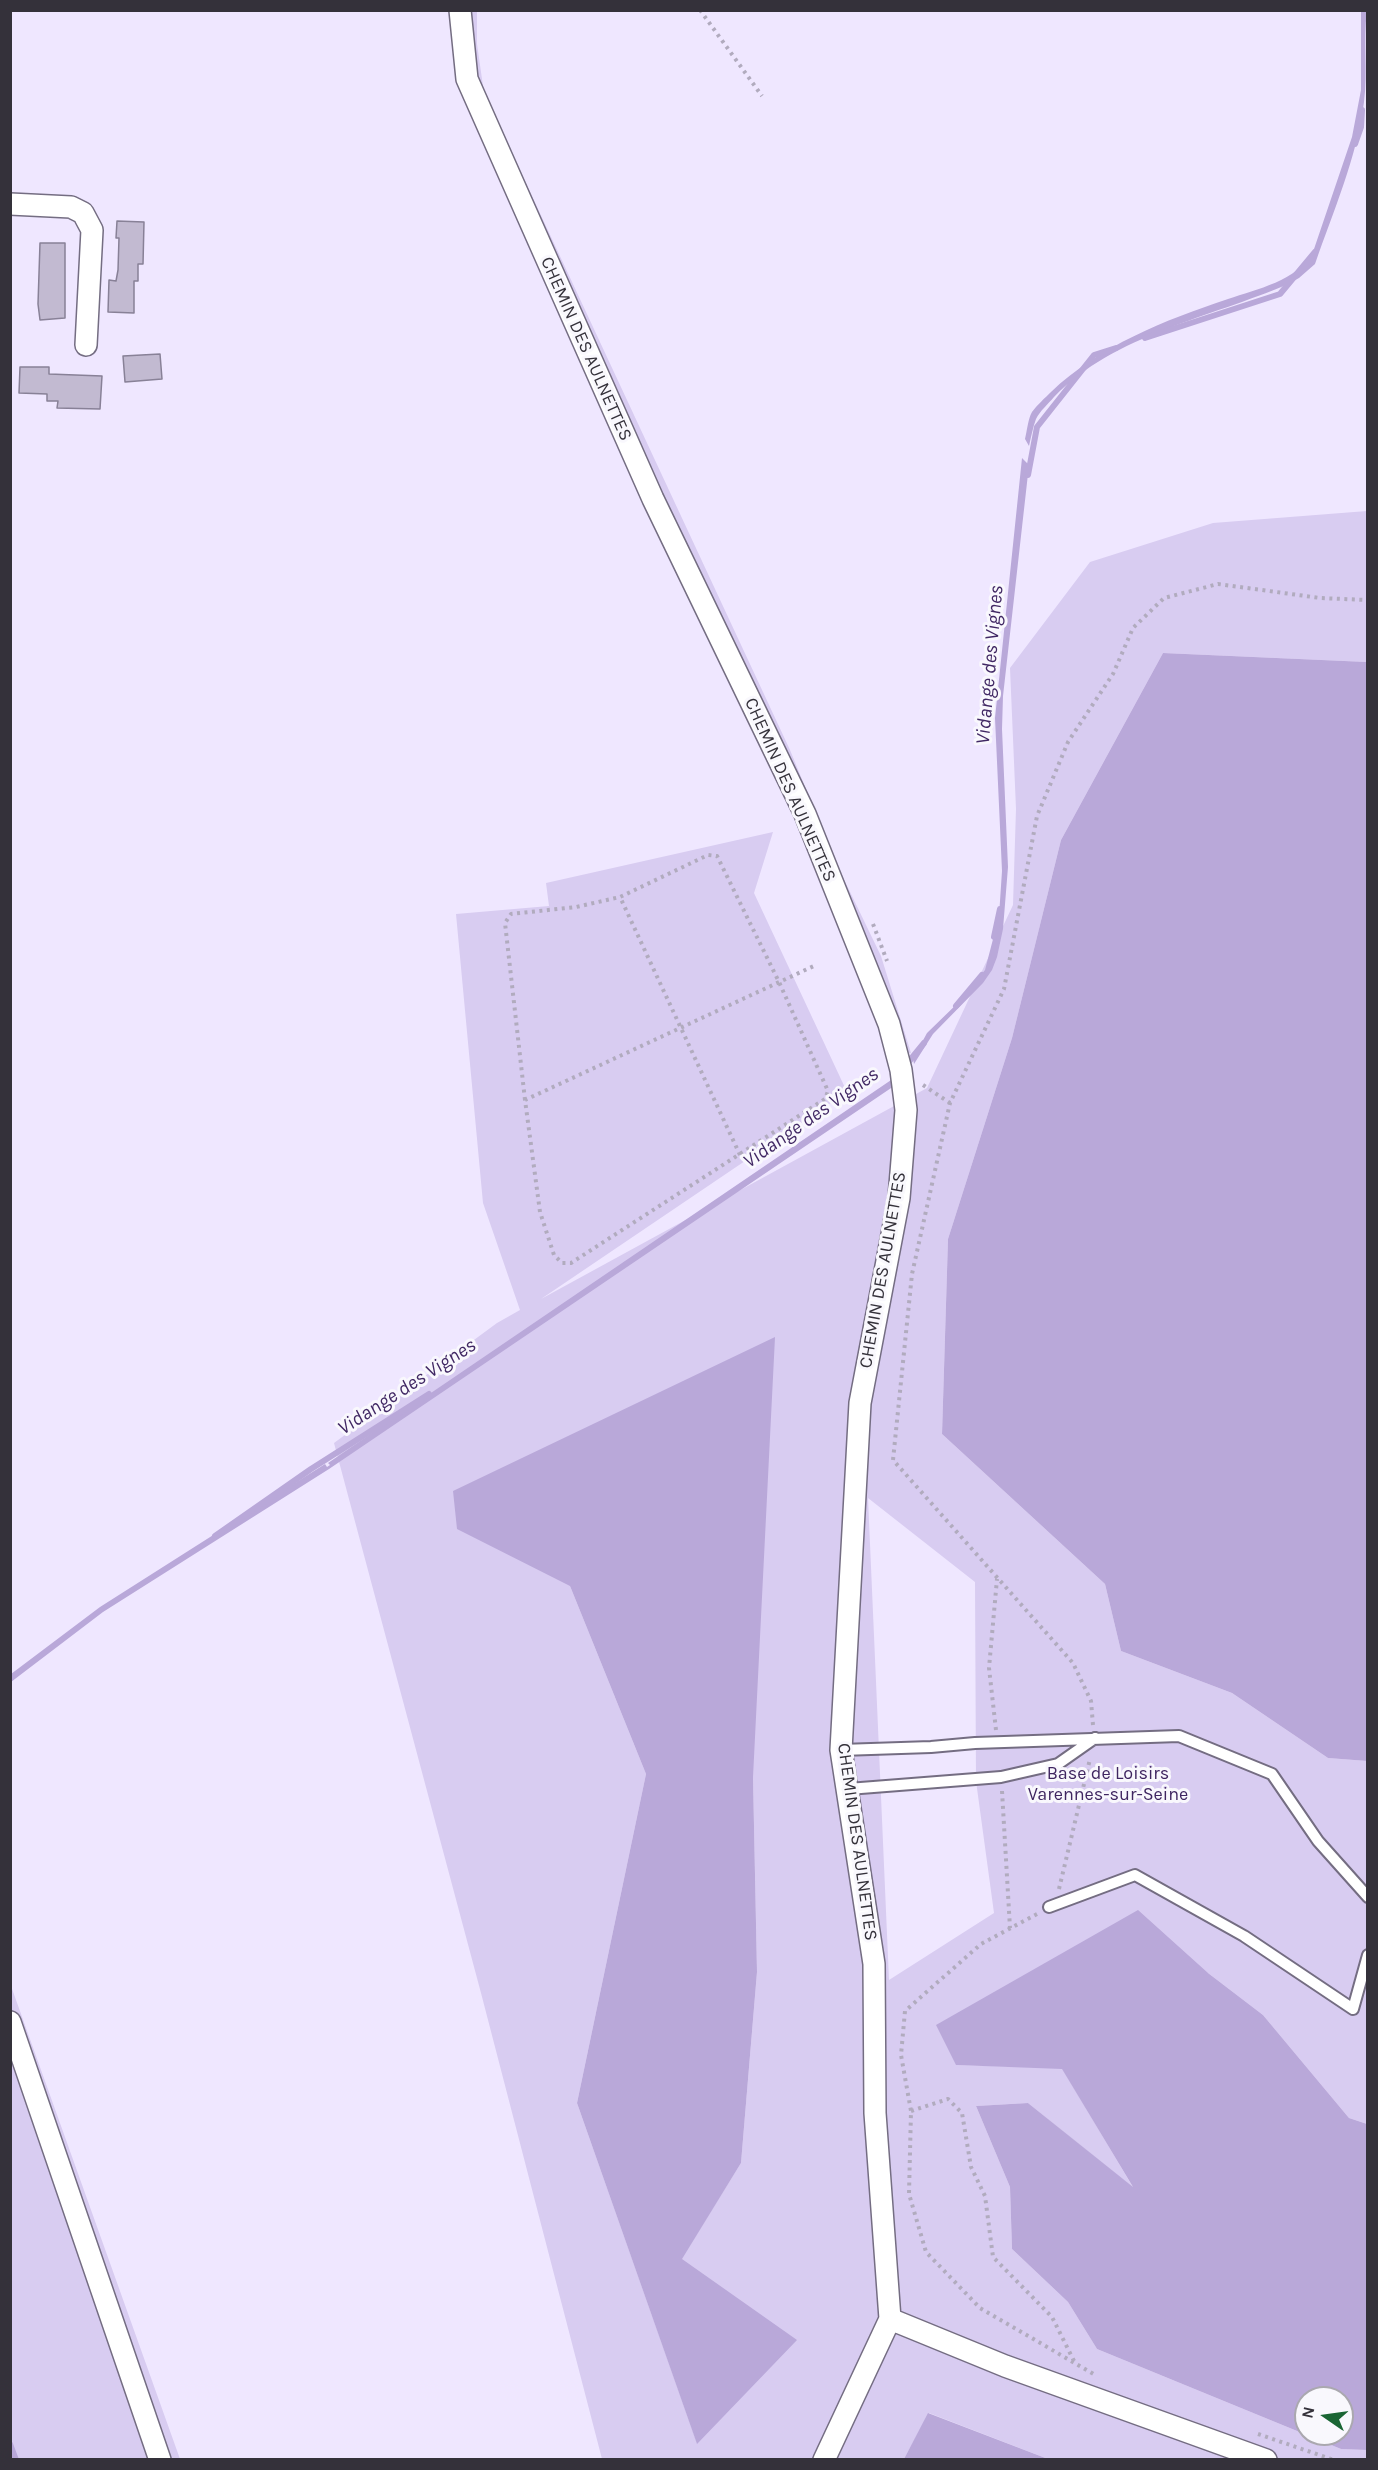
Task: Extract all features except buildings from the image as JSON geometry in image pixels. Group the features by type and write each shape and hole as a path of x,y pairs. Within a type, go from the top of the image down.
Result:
{"street":[{"name":"CHEMIN DES AULNETTES","path":"460,10 467,79 653,499 805,814 889,1024 901,1070 906,1110 899,1198 860,1403 841,1750 873,1964 875,2113 890,2319 824,2460"},
{"path":"10,204 71,207 83,213 92,230 86,345"},
{"path":"10,2022 160,2460"},
{"path":"890,2319 1005,2366 1266,2460"}],"lane":[{"path":"841,1750 1179,1736 1272,1774 1318,1840 1368,1897"},
{"path":"848,1789 1001,1777 1058,1764 1095,1738"},
{"path":"1049,1907 1135,1875 1244,1936 1353,2009 1368,1955"}],"path":[{"path":"700,10 762,96"},
{"path":"1103,2380 980,2308 926,2252 909,2194 910,2111 902,2055 905,2011 981,1944 1049,1907 1057,1894 1095,1738 1091,1701 1073,1662 893,1460 912,1274 950,1103 1004,989 1037,816 1068,742 1113,674 1133,628 1164,598 1218,584 1320,598 1368,600"},
{"path":"708,855 717,856 779,982 828,1090 825,1100 571,1263 562,1263 554,1255 540,1212 505,923 512,914 576,907 620,897 708,855"},
{"path":"620,897 740,1155"},
{"path":"525,1100 816,965"},
{"path":"997,1742 989,1668 998,1578"},
{"path":"1001,1777 1010,1928"},
{"path":"910,2111 948,2099 962,2113 971,2167 985,2196 993,2257 1052,2317 1076,2364"},
{"path":"1248,2430 1334,2460"}],"green space":[{"path":"466,11 477,11 477,44 484,93 790,750 837,865 881,956 911,1053 900,1055 469,75"},
{"name":"Base de Loisirs Varennes-sur-Seine","path":"1367,511 1367,662 1163,653 1061,840 1012,1038 948,1239 942,1434 1105,1584 1121,1651 1232,1693 1328,1758 1367,1761 1367,2124 1349,2118 1263,2015 1208,1973 956,2065 1062,2068 1134,2189 1028,2103 976,2106 1010,2187 1012,2249 1068,2302 1097,2349 1294,2430 1294,2446 1334,2446 1341,2449 1367,2450 1367,2459 1048,2459 929,2413 904,2459 602,2459 481,1993 334,1443 497,1323 520,1310 483,1203 456,914 549,906 546,883 773,832 754,893 847,1092 541,1299 927,1088 1013,905 1016,809 1010,668 1090,562 1213,523","holes":["868,1498 975,1582 976,1781 994,1913 889,1980","570,1586 753,1777 757,1972 741,2163 681,2259 697,2443 577,2103 646,1774"]},
{"path":"11,1986 180,2459 11,2459"}],"shaded area":[{"path":"1361,11 1367,11 1365,91 1361,123 1344,184 1315,264 1288,284 1134,343 1078,375 1042,410 1036,419 1029,446 1025,439 1032,412 1051,392 1090,361 1157,326 1275,283 1306,262 1313,252 1352,137 1361,90"},
{"path":"1022,458 1029,465 1003,696 1002,729 1008,867 1003,929 992,970 983,983 933,1034 914,1064 913,1059 927,1033 963,998 985,970 999,916 1002,871 995,718"},
{"path":"1163,653 1367,662 1367,1761 1328,1758 1232,1693 1121,1651 1105,1584 942,1434 948,1239 1012,1038 1061,840"},
{"path":"897,1076 897,1084 329,1469 103,1612 11,1682 11,1674 100,1607 325,1464 327,1467 330,1465 328,1463"},
{"path":"775,1337 753,1777 757,1972 741,2163 682,2259 797,2340 697,2444 577,2103 646,1774 570,1586 457,1529 453,1491"},
{"path":"1138,1910 1208,1973 1263,2015 1349,2118 1367,2124 1367,2450 1341,2449 1334,2446 1354,2446 1354,2386 1294,2386 1294,2430 1097,2349 1068,2302 1012,2249 1010,2187 976,2106 1028,2103 1133,2187 1062,2069 956,2065 936,2025"},
{"path":"928,2413 1048,2459 904,2459"}],"waterway":[{"name":"Vidange des Vignes","path":"1355,144 1361,127 1362,110"},
{"name":"Vidange des Vignes","path":"1145,338 1280,294 1315,252"},
{"name":"Vidange des Vignes","path":"1028,475 1037,427 1094,355 1116,348"},
{"name":"Vidange des Vignes","path":"994,937 1000,909"},
{"name":"Vidange des Vignes","path":"956,1006 982,975"},
{"name":"Vidange des Vignes","path":"906,1065 924,1043"},
{"name":"Vidange des Vignes","path":"215,1536 311,1469 429,1394"},
{"path":"10,2444 16,2460"}]}
